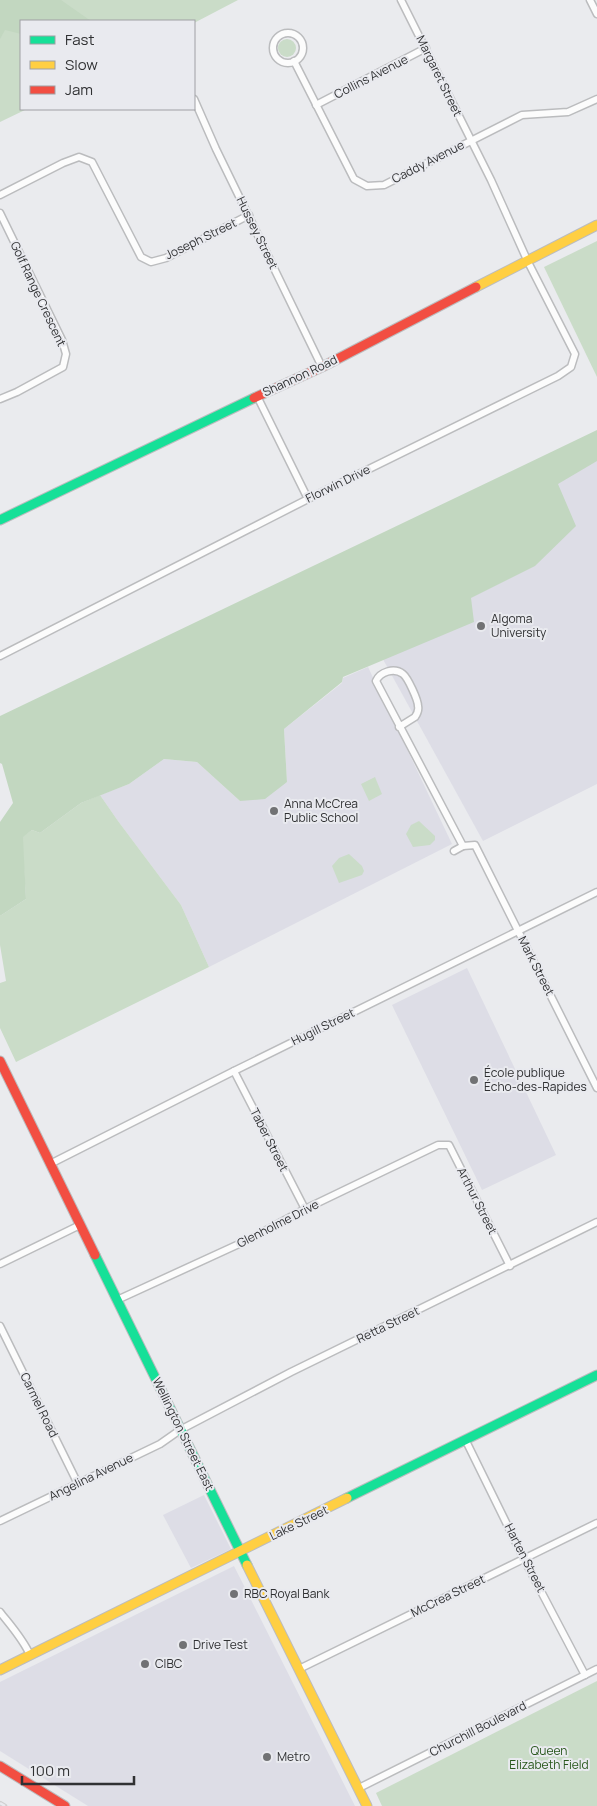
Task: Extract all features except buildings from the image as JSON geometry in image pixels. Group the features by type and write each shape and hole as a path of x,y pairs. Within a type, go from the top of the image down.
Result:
{"street":[{"name":"Margaret Street","path":"401,0 491,180 528,262"},
{"path":"590,0 597,14"},
{"path":"289,33 298,37 301,41 301,55 294,61 284,62 274,53 274,43 280,35 289,33"},
{"name":"Collins Avenue","path":"316,105 426,48"},
{"name":"Caddy Avenue","path":"294,61 354,179 367,186 384,185 522,115 568,112 597,99"},
{"name":"Hussey Street","path":"195,101 216,149 322,367"},
{"name":"Joseph Street","path":"0,195 63,163 79,157 92,162 141,256 152,262 166,258 249,215"},
{"name":"Golf Range Crescent","path":"0,214 62,340 66,354 63,366 17,392 0,398"},
{"name":"Shannon Road","path":"0,520 257,396 322,367 528,262 549,248 597,225"},
{"name":"Florwin Drive","path":"0,656 308,499 558,376 571,367 575,354 528,262"},
{"path":"257,396 308,499"},
{"path":"399,726 415,717 418,706 406,677 400,672 387,672 378,676 376,681 399,726 463,846 454,851"},
{"name":"Mark Street","path":"463,846 476,844 597,1088"},
{"name":"Hugill Street","path":"50,1164 597,892"},
{"name":"Wellington Street East","path":"0,1061 180,1430 368,1806"},
{"name":"Taber Street","path":"234,1071 305,1209"},
{"name":"Glenholme Drive","path":"117,1300 252,1238 305,1209 438,1145"},
{"name":"Arthur Street","path":"438,1145 449,1145 510,1266"},
{"name":"Retta Street","path":"180,1430 292,1372 597,1222"},
{"path":"0,1264 80,1224"},
{"name":"Carmel Road","path":"0,1326 78,1484"},
{"name":"Lake Street","path":"0,1670 597,1375"},
{"name":"Angelina Avenue","path":"0,1521 160,1444 180,1430"},
{"name":"Harten Street","path":"466,1440 524,1559 585,1675"},
{"name":"McCrea Street","path":"299,1669 597,1523"},
{"path":"0,1612 19,1638 24,1641 30,1655"},
{"name":"Churchill Boulevard","path":"359,1788 597,1669"},
{"path":"0,1766 65,1806"}],"shaded area":[{"name":"Algoma University","path":"597,446 597,784 483,841 335,572"},
{"name":"Anna McCrea Public School","path":"368,667 452,844 209,967 181,905 100,795 129,784 164,759 197,762 240,801 287,782 284,729 342,683 343,678"},
{"name":"École publique Écho-des-Rapides","path":"467,968 556,1155 482,1190 392,1005"},
{"path":"204,1495 231,1549 191,1568 163,1515"},
{"path":"234,1566 355,1806 88,1806 0,1751 0,1682"}],"green space":[{"path":"0,0 238,0 195,22 195,20 20,20 20,110 25,110 0,122"},
{"path":"0,0 61,0 90,20 20,20 20,34 5,30 0,39"},
{"path":"287,39 293,42 296,48 293,54 287,57 281,54 278,48 281,42"},
{"path":"597,241 597,377 544,267"},
{"path":"597,430 597,461 558,484 576,526 535,566 471,598 474,622 343,677 342,682 284,729 287,782 265,799 240,801 197,762 164,759 129,784 81,803 40,833 32,830 23,837 26,899 0,916 0,822 13,803 2,764 0,763 0,716"},
{"path":"375,777 382,794 369,801 361,784"},
{"path":"100,795 181,905 209,967 16,1062 0,1028 0,983 6,981 0,945 0,916 26,899 22,837 32,830 40,833 81,803"},
{"path":"419,821 435,836 435,840 430,845 413,847 406,834 411,825"},
{"path":"349,854 362,866 364,871 362,875 339,883 332,866 339,858"},
{"name":"Queen Elizabeth Field","path":"597,1681 597,1806 382,1806 376,1793"}],"railway":[{"path":"0,1803 5,1806"}],"traffic: fast":[{"path":"0,520 254,398"},
{"path":"95,1255 247,1565"},
{"path":"347,1498 597,1375"}],"traffic: slow":[{"path":"476,287 597,225"},
{"path":"0,1670 347,1498"},
{"path":"247,1565 367,1806"}],"traffic: jam":[{"path":"254,398 322,367 476,287"},
{"path":"0,1061 95,1255"},
{"path":"0,1766 65,1806"}],"place":[{"name":"Algoma University","path":"481,626"},
{"name":"Anna McCrea Public School","path":"274,811"},
{"name":"École publique Écho-des-Rapides","path":"474,1080"},
{"name":"RBC Royal Bank","path":"234,1594"},
{"name":"Drive Test","path":"183,1645"},
{"name":"CIBC","path":"145,1664"},
{"name":"Metro","path":"267,1757"}]}
